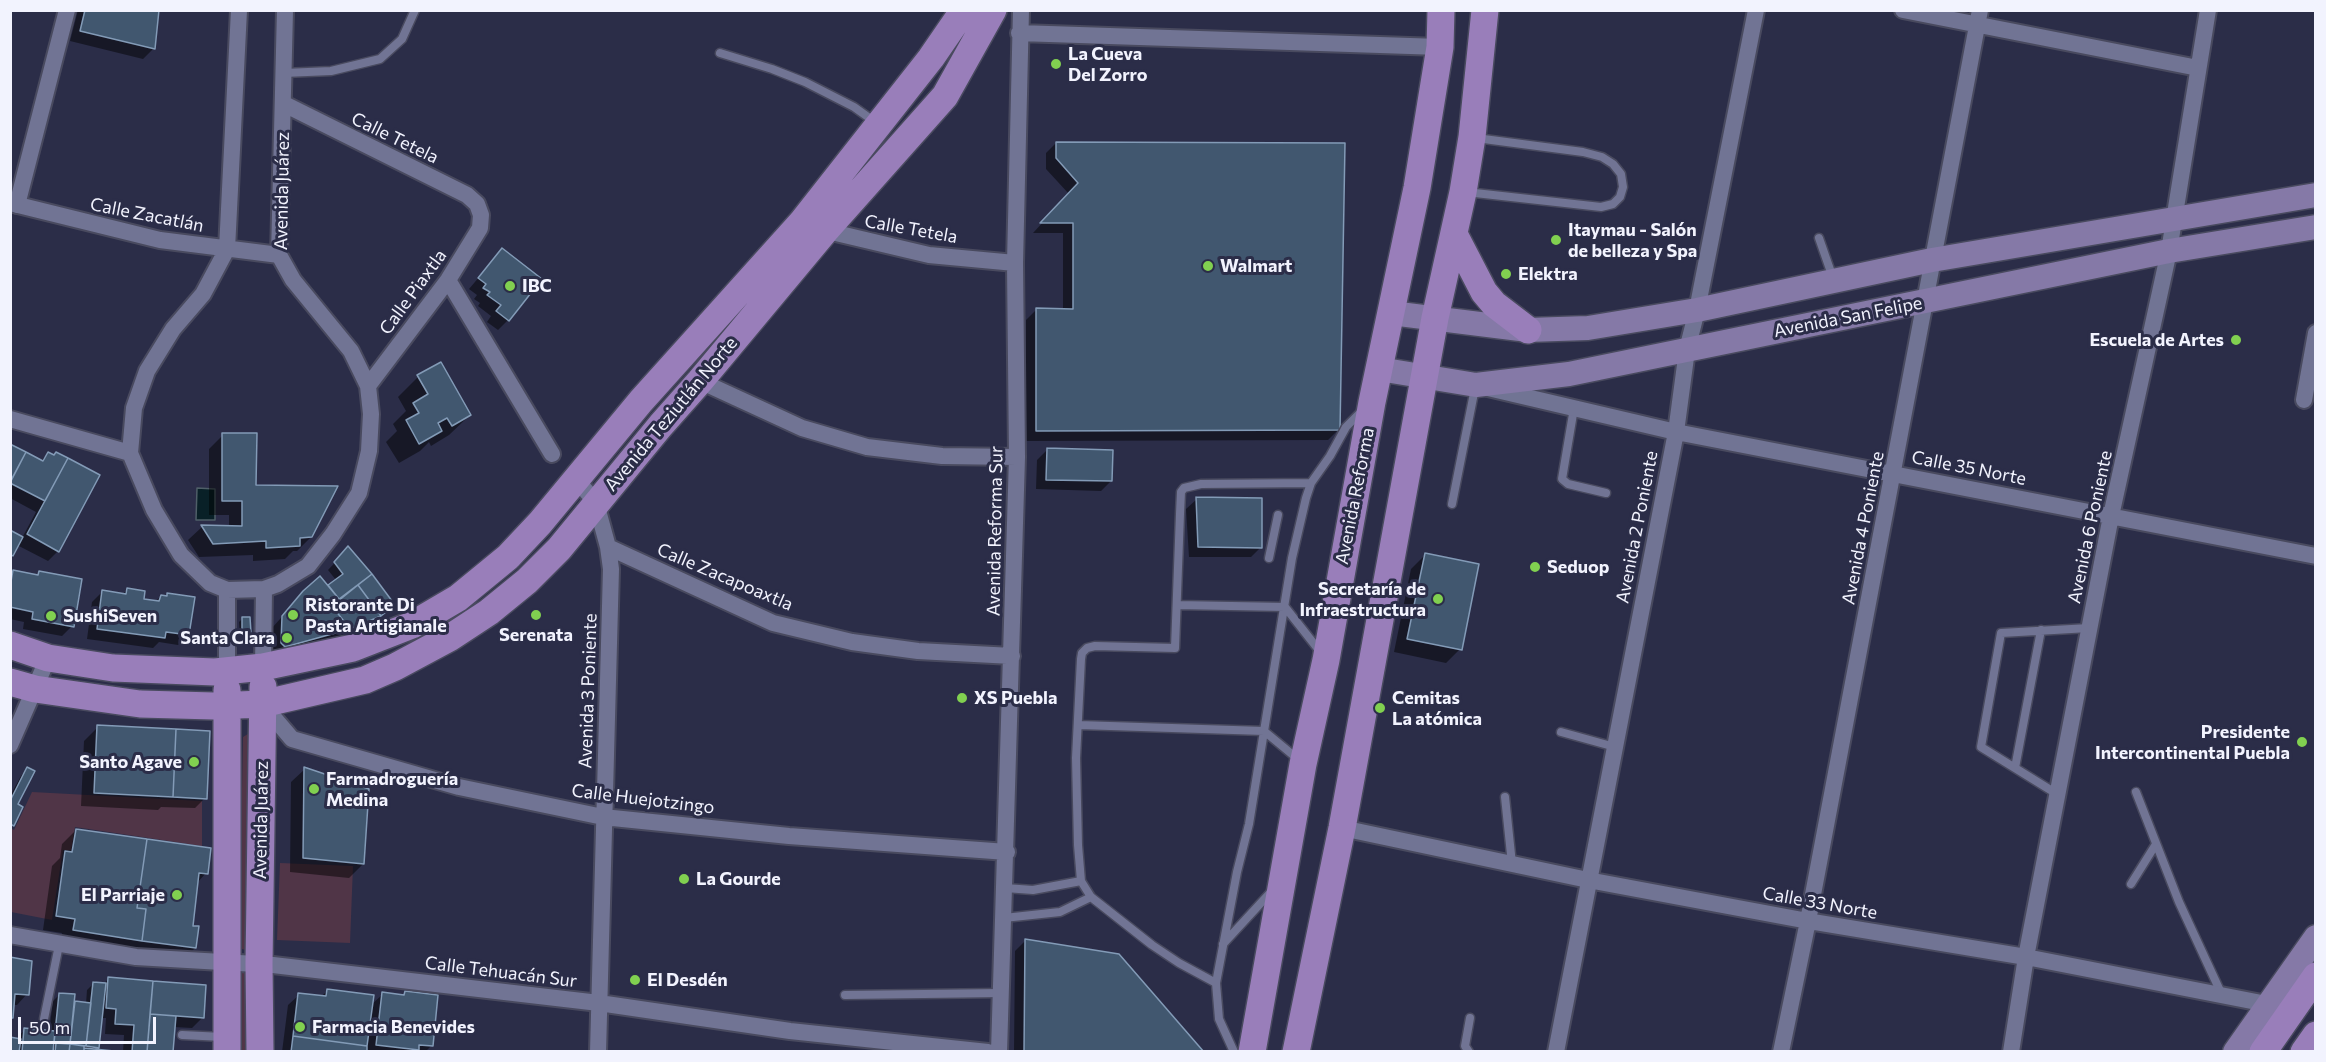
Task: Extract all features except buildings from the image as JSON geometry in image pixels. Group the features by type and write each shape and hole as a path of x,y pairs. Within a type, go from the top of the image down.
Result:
{"main road":[{"name":"Avenida Teziutlán Norte","path":"23,686 140,704 226,706 262,704 365,680 395,668 451,637 489,612 527,581 559,549 700,381 814,226 878,124 931,58 964,10"},
{"name":"Avenida Teziutlán Norte","path":"10,645 48,658 113,668 227,671 263,667 353,648 412,625 458,598 508,557 540,523 641,401 945,96 993,10"},
{"name":"Avenida Reforma","path":"1252,1052 1303,764 1325,668 1372,402 1417,188 1440,47 1442,10"},
{"path":"1296,1052 1342,828 1435,318 1455,236 1472,137 1485,10"},
{"name":"Avenida San Felipe","path":"1391,313 1528,330 1588,328 1697,310 1932,260 2316,195"},
{"name":"Avenida San Felipe","path":"1379,369 1476,385 1569,374 2169,251 2316,227"},
{"path":"1455,236 1484,292 1494,304 1528,330"},
{"name":"Avenida Juárez","path":"260,1052 258,964 263,667"},
{"path":"1325,668 1367,684"},
{"name":"Avenida Juárez","path":"227,671 227,1044"},
{"path":"2263,1052 2308,969 2316,937"},
{"path":"2235,1052 2287,1005"},
{"path":"2304,1052 2316,1035"}],"street":[{"path":"14,204 67,10"},
{"path":"226,590 210,583 181,555 154,510 130,453 134,408 147,371 173,329 203,294 227,249 239,10"},
{"name":"Avenida Juárez","path":"227,671 226,590 264,589 278,584 308,566 333,534 358,494 369,451 371,414 368,386 351,351 293,280 279,255 285,10"},
{"name":"Avenida Reforma Sur","path":"999,1052 1017,457 1015,263 1021,10"},
{"name":"Avenida 2 Poniente","path":"1557,1052 1588,880 1676,432 1687,350 1697,310 1756,10"},
{"path":"1903,10 1979,18 2198,68"},
{"name":"Avenida 6 Poniente","path":"2011,1052 2026,957 2111,516 2169,251 2208,10"},
{"name":"Avenida 4 Poniente","path":"1781,1052 1808,921 1979,18"},
{"path":"1019,33 1440,47"},
{"name":"Calle Tetela","path":"284,104 467,195 477,204 481,215"},
{"name":"Calle Zacatlán","path":"14,204 160,240 279,255"},
{"name":"Calle Piaxtla","path":"368,386 448,280 480,228 481,215"},
{"name":"Calle Tetela","path":"814,226 929,255 1015,263"},
{"path":"448,280 552,454"},
{"path":"2304,399 2316,333"},
{"path":"700,381 802,428 867,447 942,456 1017,457"},
{"name":"Calle 35 Norte","path":"1476,385 1676,432 2316,556"},
{"path":"10,419 130,453"},
{"path":"576,480 596,503 608,547"},
{"name":"Calle Zacapoaxtla","path":"608,547 773,623 852,642 918,651 1012,656"},
{"name":"Avenida 3 Poniente","path":"598,1052 611,569 608,547"},
{"name":"Avenida Juárez","path":"263,667 264,589"},
{"path":"10,745 23,686 48,658"},
{"name":"Calle Huejotzingo","path":"262,704 292,739 459,787 603,817 789,836 1006,852"},
{"name":"Calle 33 Norte","path":"1342,828 1588,880 2287,1005"},
{"name":"Calle Tehuacán Sur","path":"10,935 136,957 258,964 599,1004 790,1031 988,1052"}],"lane":[{"path":"284,73 331,71 380,58 402,39 415,10"},
{"path":"720,53 805,82 854,107 878,124"},
{"path":"1462,192 1601,207 1613,204 1620,197 1623,187 1621,174 1602,157 1583,152 1472,137"},
{"path":"1819,238 1834,281"},
{"path":"1452,504 1476,385"},
{"path":"1234,1052 1219,1019 1216,983 1237,872 1249,824 1292,558 1311,483 1330,456 1346,427 1372,402"},
{"path":"1574,408 1562,479 1568,484 1606,493"},
{"path":"1216,983 1152,945 1091,897 1081,881 1076,764 1079,670 1082,653 1087,648 1095,646 1175,648 1181,492 1184,488 1201,484 1311,483"},
{"path":"1269,558 1278,515"},
{"path":"1177,605 1285,607"},
{"path":"1285,607 1325,668"},
{"path":"2057,794 1981,747 2001,633 2089,628"},
{"path":"2015,768 2041,630"},
{"path":"1079,725 1264,730 1303,764"},
{"path":"1561,732 1614,747"},
{"path":"2136,792 2179,902 2222,995"},
{"path":"1505,797 1512,864"},
{"path":"2131,884 2156,844"},
{"path":"1005,888 1033,890 1081,881"},
{"path":"1223,944 1282,881"},
{"path":"1004,918 1060,912 1091,897"},
{"path":"44,1019 59,945"},
{"path":"845,995 1001,993"},
{"path":"1469,1052 1465,1046 1470,1018"},
{"path":"182,1035 227,1044"}],"shaded area":[{"path":"251,732 246,950 242,949 239,944 243,737"},
{"path":"32,792 202,801 202,846 75,827 71,850 63,850 52,920 11,912 11,828 14,830"},
{"path":"280,863 353,866 350,943 277,940"},
{"path":"239,972 248,972 248,1051 235,1052"}],"water":[{"path":"197,488 215,489 215,520 196,520"}],"place":[{"name":"La Cueva Del Zorro","path":"1056,64"},
{"name":"Itaymau - Salón de belleza y Spa","path":"1556,240"},
{"name":"Walmart","path":"1208,266"},
{"name":"Elektra","path":"1506,274"},
{"name":"IBC","path":"510,286"},
{"name":"Escuela de Artes","path":"2236,340"},
{"name":"Seduop","path":"1535,567"},
{"name":"Secretaría de Infraestructura","path":"1438,599"},
{"name":"Ristorante Di Pasta Artigianale","path":"293,615"},
{"name":"Serenata","path":"536,615"},
{"name":"SushiSeven","path":"51,616"},
{"name":"Santa Clara","path":"287,638"},
{"name":"XS Puebla","path":"962,698"},
{"name":"Cemitas La atómica","path":"1380,708"},
{"name":"Presidente Intercontinental Puebla","path":"2302,742"},
{"name":"Santo Agave","path":"194,762"},
{"name":"Farmadroguería Medina","path":"314,789"},
{"name":"La Gourde","path":"684,879"},
{"name":"El Parriaje","path":"177,895"},
{"name":"El Desdén","path":"635,980"},
{"name":"Farmacia Benevides","path":"300,1027"}]}
